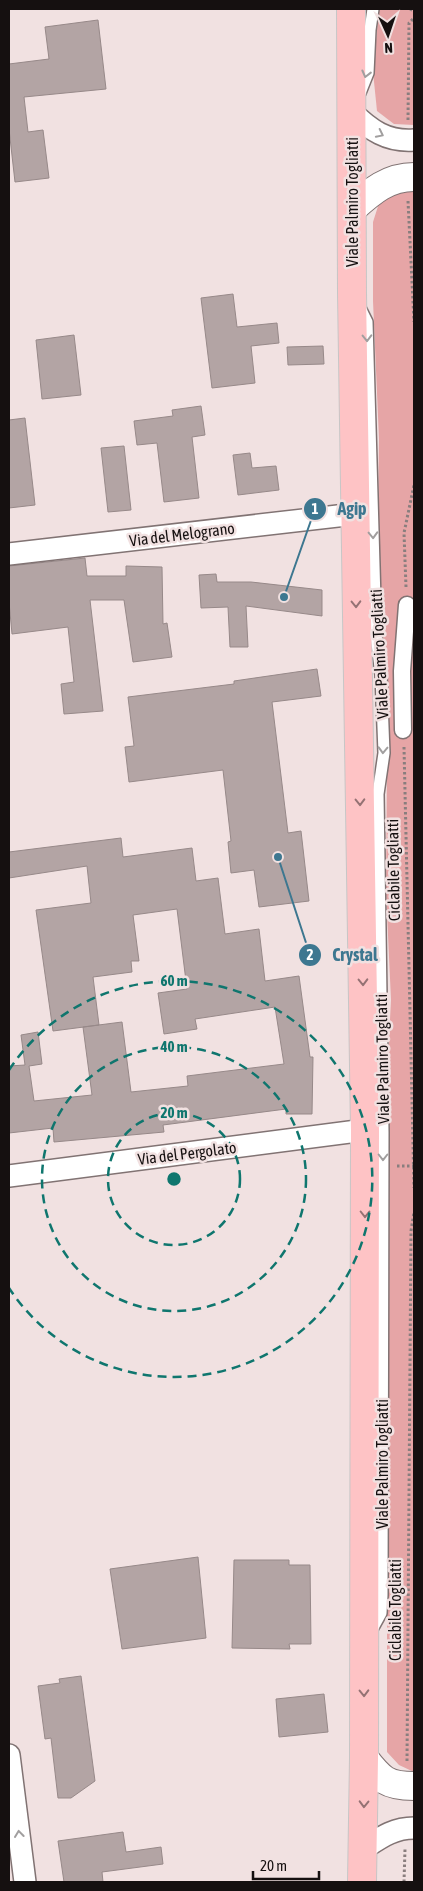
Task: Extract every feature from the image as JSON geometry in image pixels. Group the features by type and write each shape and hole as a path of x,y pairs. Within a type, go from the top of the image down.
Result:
{"main road":[{"name":"Viale Palmiro Togliatti","path":"351,9 352,293 365,1130 364,1758 362,1882"}],"street":[{"name":"Viale Palmiro Togliatti","path":"352,112 366,126 384,136 393,139 411,132"},
{"path":"353,208 378,187 391,180 411,186"},
{"name":"Via del Melograno","path":"9,554 355,514"},
{"path":"403,730 402,672 407,605"},
{"name":"Via del Pergolato","path":"9,1176 365,1130"},
{"path":"9,1755 25,1882"},
{"path":"364,1758 374,1772 387,1783 394,1785 411,1778"},
{"path":"363,1849 390,1832 403,1828 410,1835"}],"lane":[{"name":"Viale Palmiro Togliatti","path":"352,112 368,73 373,9"},
{"name":"Viale Palmiro Togliatti","path":"352,293 367,322 374,588 376,635 382,675 384,753 378,794 383,1132 382,1595 381,1613 363,1644"}],"path":[{"path":"410,9 414,10"},
{"path":"411,132 409,23 414,18"},
{"path":"411,186 414,322"},
{"path":"407,605 404,533 414,485"},
{"name":"Ciclabile Togliatti","path":"403,730 414,1188"},
{"name":"Ciclabile Togliatti","path":"411,1778 408,1464 411,1231 414,1212"},
{"path":"404,1882 410,1835"}],"shaded area":[{"path":"379,9 414,9 414,125 394,124 377,111 373,72"},
{"path":"414,186 414,1772 399,1765 387,1752 387,1078 391,1000 386,892 387,762 378,513 379,439 373,301 373,222 380,200"}],"building":[{"path":"98,20 106,89 24,97 28,132 43,130 49,178 15,182 9,129 9,64 49,59 45,27"},
{"path":"233,294 237,327 277,323 279,343 251,346 255,383 212,388 201,298"},
{"path":"74,335 81,395 42,399 36,340"},
{"path":"323,346 324,364 288,365 287,347"},
{"path":"201,406 205,435 192,437 199,498 164,502 157,443 137,445 134,421 173,416 172,410"},
{"path":"25,418 35,505 9,508 9,420"},
{"path":"124,446 131,510 108,512 101,448"},
{"path":"250,453 252,468 276,466 279,490 238,495 233,455"},
{"path":"85,558 87,576 126,576 126,566 162,567 163,624 167,623 172,657 133,662 124,600 90,600 103,711 64,714 61,684 74,682 68,627 12,634 9,602 9,566"},
{"path":"216,574 217,582 251,582 322,590 322,616 246,606 248,647 230,647 228,607 201,608 199,575"},
{"path":"317,669 321,696 272,702 288,833 301,831 309,901 259,907 254,870 231,873 228,842 231,841 223,770 129,782 125,747 134,746 128,697 234,684 234,681"},
{"path":"121,838 123,857 192,848 196,881 218,878 225,934 259,929 265,981 299,976 310,1057 313,1057 312,1114 286,1114 286,1109 163,1125 164,1132 54,1142 53,1128 9,1133 9,1066 25,1065 21,1035 38,1032 42,1064 29,1066 34,1101 92,1095 83,1027 53,1031 36,910 91,903 87,866 9,878 9,852","holes":["177,909 187,989 158,993 164,1034 197,1029 195,1019 275,1007 284,1064 187,1076 188,1086 131,1092 122,1022 99,1025 93,977 132,972 131,961 139,961 133,915"]},
{"path":"198,1557 206,1638 122,1649 110,1569"},
{"path":"234,1560 289,1560 289,1565 310,1565 311,1644 289,1644 290,1649 232,1648"},
{"path":"81,1676 95,1781 71,1798 58,1798 51,1738 45,1739 38,1686 60,1683 59,1679"},
{"path":"324,1694 328,1732 279,1737 276,1699"},
{"path":"123,1832 126,1852 161,1847 163,1864 102,1872 103,1882 64,1882 58,1841"}],"place":[{"name":"Agip","path":"284,597"},
{"name":"Crystal","path":"278,857"}]}
